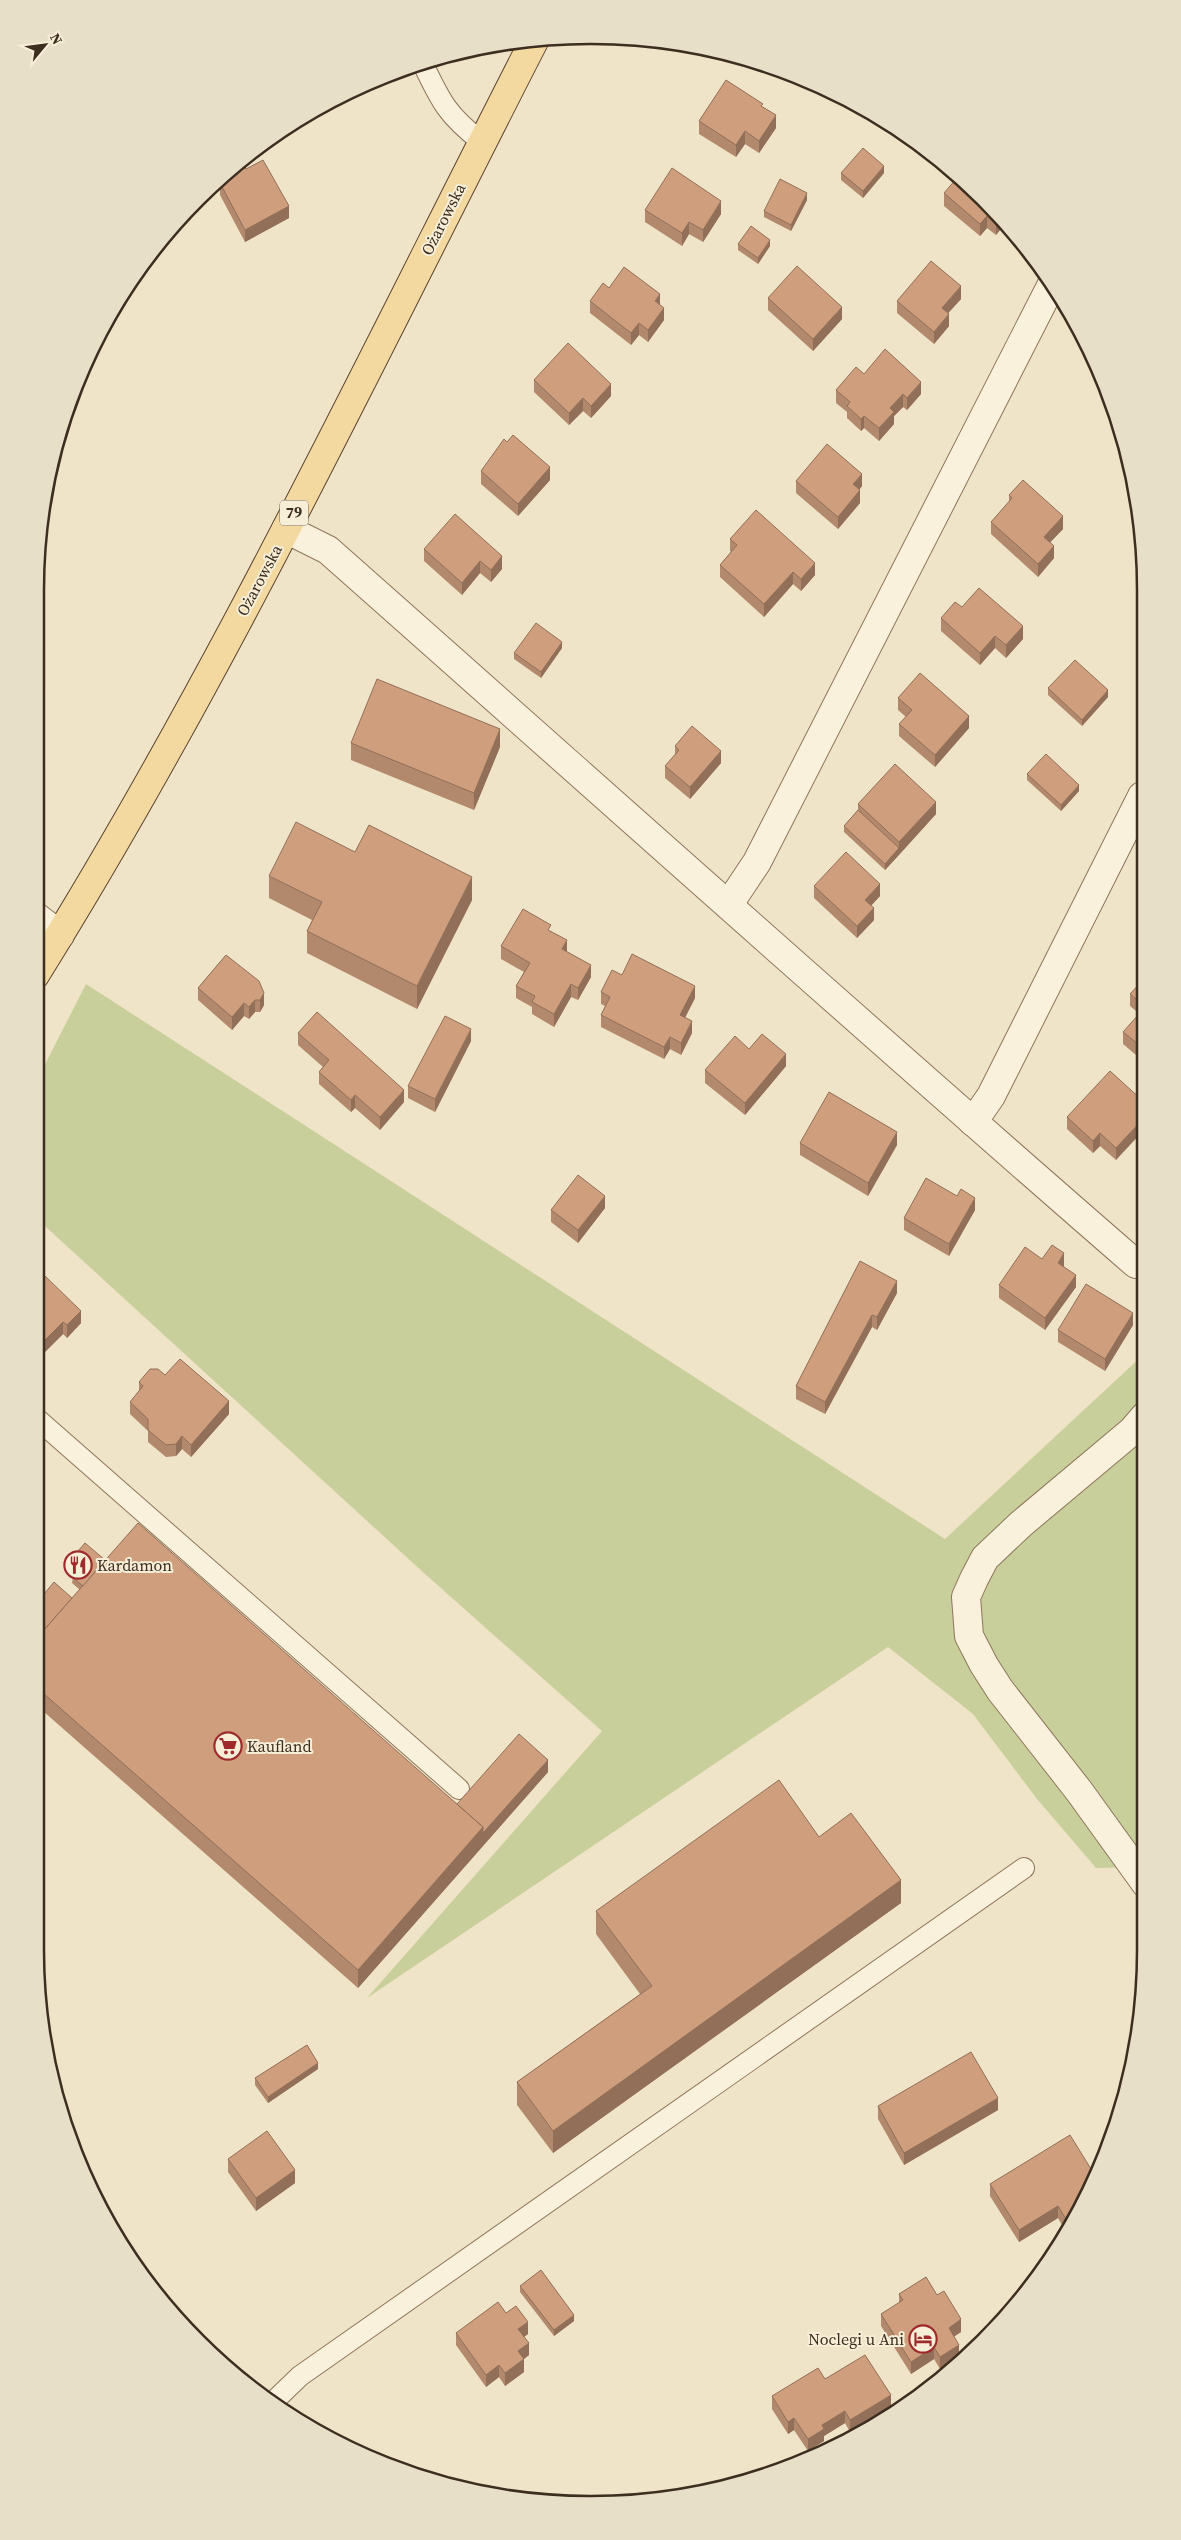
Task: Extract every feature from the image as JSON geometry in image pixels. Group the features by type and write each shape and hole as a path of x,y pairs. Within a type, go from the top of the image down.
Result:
{"main road":[{"name":"Ożarowska","path":"44,961 176,738 286,529 531,47"}],"street":[{"path":"729,904 758,862 1048,292"},
{"path":"286,529 328,550 973,1122 1136,1264"},
{"path":"973,1122 991,1096 1137,806"},
{"path":"44,923 60,935"},
{"path":"1137,1425 1021,1524 985,1558 966,1597 966,1610 969,1636 1000,1690 1119,1844 1137,1871"}],"lane":[{"path":"425,70 442,105 463,127 482,142"},
{"path":"44,1425 459,1790"},
{"path":"278,2397 300,2376 1024,1868"}],"green space":[{"path":"86,984 945,1539 1137,1361 1137,1867 1096,1868 1037,1799 973,1714 888,1647 367,1998 602,1731 425,1574 44,1225 44,1066"}],"building":[{"path":"726,80 763,104 761,106 776,115 759,141 745,131 736,145 699,121"},
{"path":"863,148 884,166 863,191 841,173"},
{"path":"263,160 289,206 245,230 222,187 245,167 246,169"},
{"path":"672,168 721,201 703,230 689,222 682,233 645,210"},
{"path":"780,179 807,193 791,225 764,211"},
{"path":"954,182 993,221 987,216 980,224 944,193"},
{"path":"751,226 770,240 758,258 738,244"},
{"path":"931,261 961,286 942,308 949,314 934,332 897,301"},
{"path":"797,266 842,307 813,339 768,298"},
{"path":"624,267 660,294 655,301 664,308 648,330 639,323 631,333 590,301 603,283 609,288"},
{"path":"568,343 611,384 591,406 583,398 569,413 534,380"},
{"path":"885,349 921,382 907,398 903,394 890,408 894,412 879,428 864,416 861,419 847,406 850,402 836,390 856,367 864,374"},
{"path":"513,435 550,467 518,504 481,471 504,439 507,442"},
{"path":"827,444 862,474 853,484 860,490 838,517 796,481"},
{"path":"1023,480 1063,516 1044,537 1054,546 1038,564 991,522 1012,498 1009,495"},
{"path":"756,510 815,563 801,579 793,572 764,604 720,565 737,545 730,539"},
{"path":"455,514 502,556 491,570 480,561 462,583 424,549"},
{"path":"979,588 1023,626 1006,645 995,636 980,653 941,618 955,602 962,607"},
{"path":"536,623 562,642 541,672 514,653"},
{"path":"1075,660 1108,690 1082,720 1048,688"},
{"path":"920,673 969,716 935,755 899,724 912,710 898,698"},
{"path":"377,679 500,729 474,793 351,743"},
{"path":"692,726 721,751 690,787 665,766 679,750 675,746"},
{"path":"1046,754 1079,785 1061,805 1027,774"},
{"path":"895,764 936,802 899,842 858,804"},
{"path":"858,810 899,848 885,864 844,826"},
{"path":"296,822 355,852 369,825 472,877 417,986 307,931 322,902 269,876"},
{"path":"846,852 880,884 865,900 874,908 857,926 814,886"},
{"path":"523,909 551,925 548,930 567,940 562,949 591,965 578,988 571,984 554,1014 532,1002 535,996 516,986 530,963 501,946"},
{"path":"632,954 695,986 680,1015 692,1021 681,1043 670,1037 664,1047 601,1015 610,997 601,992 612,970 622,975"},
{"path":"226,955 259,981 264,993 260,1000 255,1000 249,1007 244,1003 232,1017 198,988"},
{"path":"1137,986 1137,1000 1130,994"},
{"path":"317,1012 404,1090 380,1117 355,1095 351,1100 319,1072 329,1060 298,1033"},
{"path":"445,1016 471,1029 435,1099 408,1086"},
{"path":"1137,1016 1137,1043 1123,1032"},
{"path":"762,1034 786,1054 745,1103 705,1070 735,1036 749,1049"},
{"path":"1110,1071 1137,1096 1137,1125 1116,1148 1100,1133 1093,1141 1067,1117"},
{"path":"829,1092 897,1132 868,1183 800,1143"},
{"path":"578,1175 605,1196 578,1230 551,1210"},
{"path":"926,1178 957,1196 961,1189 975,1198 949,1244 904,1218"},
{"path":"1052,1245 1064,1253 1058,1263 1076,1275 1045,1318 999,1285 1025,1247 1042,1259"},
{"path":"860,1261 897,1281 877,1317 872,1315 825,1402 796,1386"},
{"path":"44,1275 81,1311 67,1325 63,1322 44,1341"},
{"path":"1086,1284 1133,1313 1105,1359 1058,1330"},
{"path":"180,1359 229,1401 191,1445 182,1436 176,1444 166,1445 148,1430 148,1419 130,1402 143,1386 139,1382 150,1369 158,1369 165,1375"},
{"name":"Kaufland","path":"138,1523 483,1827 358,1970 44,1694 44,1630"},
{"path":"85,1543 105,1560 83,1586 72,1577 76,1573 66,1565"},
{"path":"54,1582 72,1598 44,1630 44,1594"},
{"path":"519,1734 548,1760 483,1833 483,1827 457,1804"},
{"path":"779,1780 819,1837 851,1813 901,1880 553,2131 517,2082 652,1986 596,1911"},
{"path":"307,2045 318,2063 268,2097 255,2078"},
{"path":"971,2052 998,2098 904,2153 878,2106"},
{"path":"267,2131 295,2170 256,2198 228,2159"},
{"path":"1070,2135 1091,2169 1066,2219 1058,2206 1019,2230 990,2184"},
{"path":"541,2270 574,2315 554,2330 520,2286"},
{"path":"926,2277 937,2295 944,2291 961,2319 949,2328 959,2345 940,2357 934,2347 911,2362 881,2314 903,2300 899,2294"},
{"path":"498,2302 506,2313 516,2306 528,2322 518,2329 529,2343 518,2351 524,2359 505,2373 499,2365 486,2375 456,2333"},
{"path":"865,2355 891,2395 850,2420 845,2411 822,2425 824,2429 808,2439 794,2418 788,2422 772,2396 818,2368 825,2379"}],"place":[{"name":"Kardamon","path":"78,1565"},
{"name":"Kaufland","path":"228,1746"},
{"name":"Noclegi u Ani","path":"923,2339"}]}
